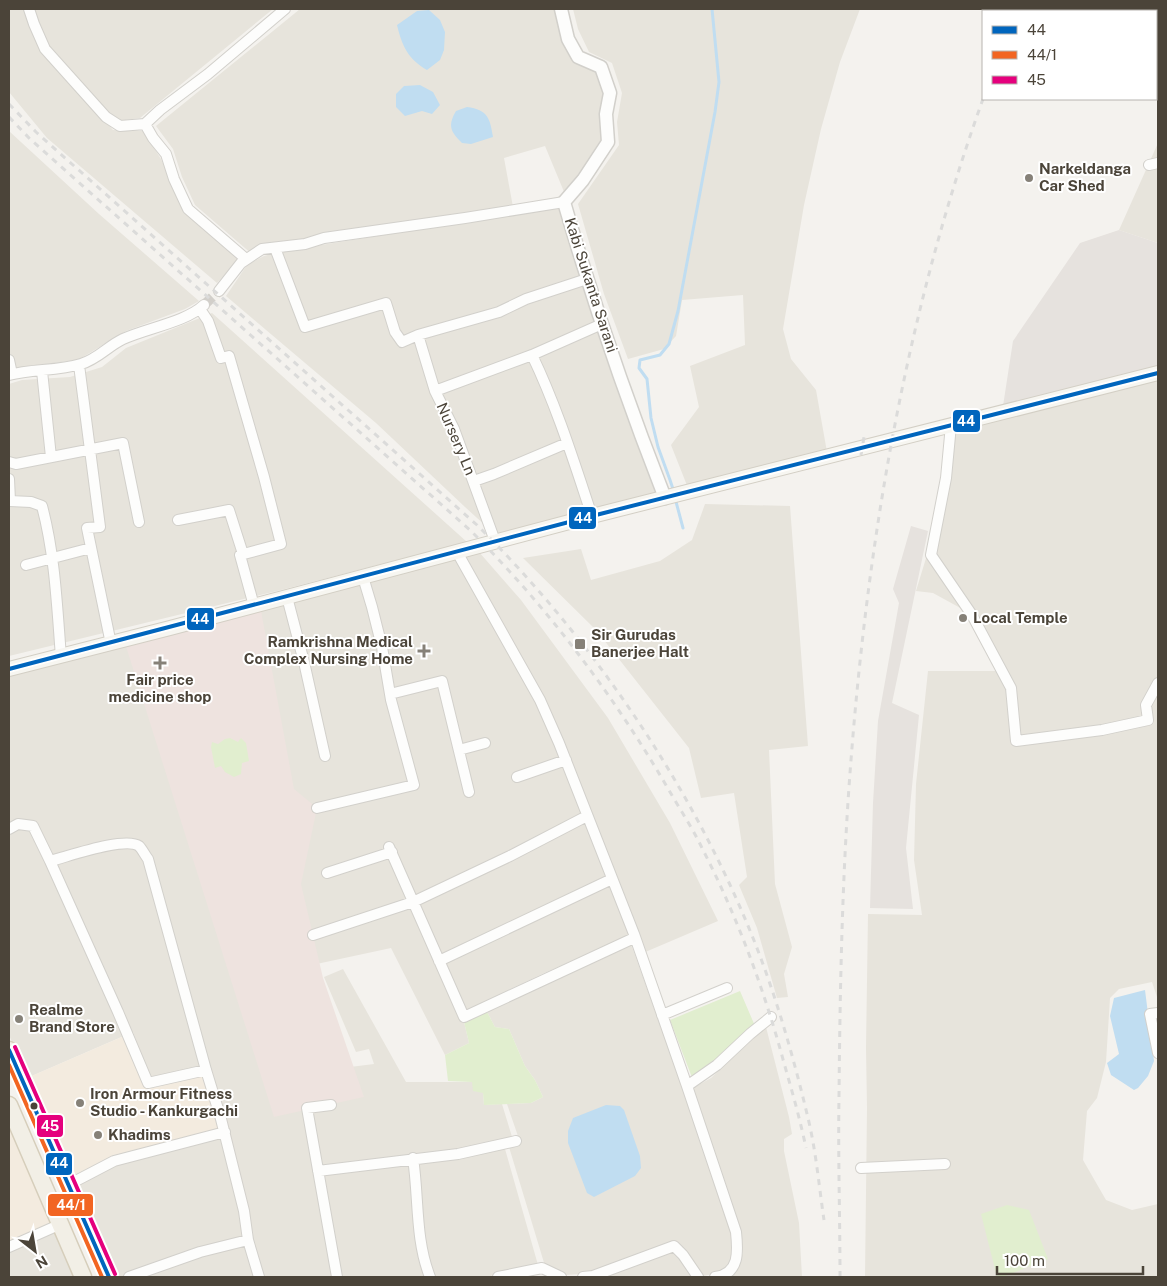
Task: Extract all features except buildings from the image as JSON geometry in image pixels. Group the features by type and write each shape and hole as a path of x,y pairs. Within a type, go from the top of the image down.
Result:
{"main road":[{"path":"9,669 111,644 592,516 1158,373"},
{"path":"9,1050 109,1277"},
{"path":"9,1105 83,1277"}],"street":[{"path":"29,9 45,49 106,118 120,126 145,124 285,9"},
{"name":"Kabi Sukanta Sarani","path":"561,9 568,39 578,57 602,67 610,94 606,114 608,142 583,180 564,202 602,324 642,439 665,498"},
{"path":"145,124 166,154 174,179 188,209 246,260"},
{"path":"219,291 241,263 262,249 306,244 324,238 564,202"},
{"path":"274,248 305,327 386,303 395,332 402,342 418,335 499,312 526,299 587,279"},
{"path":"9,360 11,374 79,365 94,360 122,339 173,321 203,306 221,358 229,356 282,544 240,555 254,606"},
{"path":"435,391 532,355 602,324"},
{"name":"Nursery Ln","path":"418,335 435,391 454,429 496,541"},
{"path":"532,355 545,382 592,516"},
{"path":"79,365 100,527 87,528 111,644"},
{"path":"42,371 51,457"},
{"path":"951,425 946,478 931,556 972,615 1011,688 1016,741 1102,730 1148,720 1146,704 1158,683"},
{"path":"9,462 16,464 123,443 139,522"},
{"path":"474,481 567,444"},
{"path":"9,479 10,501 31,502 42,506 49,530 53,558 61,656"},
{"path":"178,520 230,510 243,554"},
{"path":"26,565 91,548"},
{"path":"458,552 540,700 566,760 662,1015 737,1238 738,1258 730,1270 720,1277 715,1277"},
{"path":"317,808 414,785 390,694 382,647 363,577"},
{"path":"287,597 325,756"},
{"path":"390,694 442,681 469,792"},
{"path":"459,750 485,744"},
{"path":"517,777 566,760"},
{"path":"313,936 413,902 510,856 587,816"},
{"path":"9,829 18,824 33,826 118,1012 148,1083 206,1070"},
{"path":"50,861 113,844 130,843 139,846 148,859 224,1132 244,1211 248,1240 259,1277"},
{"path":"327,873 390,850 464,1017 634,938"},
{"path":"439,961 612,879"},
{"path":"662,1015 727,988"},
{"path":"1158,1013 1150,1014 1158,1053"},
{"path":"687,1086 717,1065 771,1017"},
{"path":"331,1105 306,1108 337,1277"},
{"path":"68,1185 114,1161 224,1132"},
{"path":"318,1170 458,1154 516,1142"},
{"path":"413,1158 418,1196 417,1226 423,1261 430,1277"},
{"path":"862,1168 945,1164"},
{"path":"9,1247 60,1224"},
{"path":"128,1277 200,1252 248,1240"},
{"path":"583,1277 593,1276 674,1246 683,1255 698,1277"},
{"path":"498,1277 542,1268 561,1277"}],"shaded area":[{"path":"9,9 24,10 39,48 113,130 143,131 161,159 185,212 239,259 217,283 47,138 9,92"},
{"path":"33,9 273,9 140,118 118,121 106,113 41,40"},
{"path":"300,9 562,9 579,60 602,73 610,99 604,146 567,199 545,146 504,158 513,207 253,255 195,205 182,177 173,149 156,126"},
{"path":"573,9 860,9 840,62 821,129 804,205 783,329 791,359 816,390 827,452 688,488 671,445 699,407 690,366 745,345 743,295 682,300 676,336 664,349 628,359 604,294 578,204 619,145 617,122 622,93 612,63 589,52 578,29"},
{"path":"9,131 99,214 199,301 185,309 126,331 78,360 30,366 9,371"},
{"path":"1158,143 1158,243 1119,230"},
{"path":"560,207 658,495 499,538 376,423 226,296 247,265 264,256 283,251"},
{"path":"1119,230 1158,243 1158,367 1003,406 1013,341 1080,243"},
{"path":"212,313 467,542 281,590 9,656 9,384 22,380 70,377 102,367 126,348"},
{"path":"1158,379 1158,1000 1152,982 1119,989 1110,998 1106,1062 1097,1098 1087,1111 1083,1160 1106,1200 1132,1210 1158,1204 1158,1277 865,1277 868,914 922,915 914,860 916,784 928,671 1000,671 964,610 933,593 916,591 952,473 954,431"},
{"path":"705,504 790,506 808,746 769,750 775,884 792,947 784,974 788,997 777,998 757,928 739,885 747,877 734,793 701,798 689,748 596,630 523,558 581,549 591,580 660,561 692,540"},
{"path":"911,526 928,531 892,703 919,715 906,848 913,909 870,908 878,721 899,603 893,589"},
{"path":"479,552 521,600 608,718 670,823 718,921 643,953 561,736 464,557"},
{"path":"455,558 543,714 629,936 542,974 466,1011 459,1017 464,1022 469,1043 445,1055 391,948 298,968 350,1067 374,1064 369,1049 356,1052 324,977 343,969 406,1082 473,1082 483,1092 484,1105 502,1104 513,1140 485,1147 320,1168 304,1110 332,1277 264,1277 250,1238 247,1201 210,1067 150,1078 133,1032 27,1078 9,1035 9,675"},
{"path":"259,600 294,789 317,808 301,884 323,978 364,1097 274,1117 124,640"},
{"path":"631,944 698,1131 732,1233 734,1257 729,1266 720,1273 702,1276 672,1243 594,1273 566,1275 545,1266 509,1147 520,1142 507,1104 531,1103 543,1097 535,1080 525,1066 509,1029 495,1027 486,1010"},
{"path":"766,1027 792,1134 784,1139 784,1151 799,1223 802,1277 725,1277 737,1266 743,1253 740,1231 691,1089 711,1078"},
{"path":"124,1036 147,1088 202,1075 219,1132 113,1155 68,1180 27,1078"},
{"path":"9,1117 56,1222 9,1242"},
{"path":"219,1132 256,1277 116,1277 68,1180 113,1155"},
{"path":"505,1149 538,1265 487,1277 339,1277 322,1174"},
{"path":"58,1228 79,1277 9,1277 9,1249"},
{"path":"674,1250 696,1277 606,1277"}],"green space":[{"path":"230,738 238,742 241,738 246,743 249,761 242,763 241,774 234,777 225,772 221,766 215,768 211,747 212,742 218,744"},
{"path":"740,991 755,1026 693,1080 670,1020"},
{"path":"486,1010 495,1027 509,1029 525,1066 535,1080 543,1097 531,1103 484,1105 483,1093 473,1091 472,1082 448,1081 445,1055 469,1043 464,1022"},
{"path":"1007,1205 1029,1210 1048,1259 1003,1277 997,1277 981,1214"}],"water":[{"path":"429,10 440,20 445,32 444,50 440,60 427,70 410,56 401,39 397,25 417,11"},
{"path":"420,85 433,92 440,105 432,114 422,111 405,116 396,107 396,94 404,86"},
{"path":"467,107 480,110 487,116 493,137 471,144 462,143 458,139 451,125 453,116 456,111"},
{"path":"1145,990 1154,1061 1148,1076 1134,1090 1111,1075 1107,1063 1119,1054 1110,1016 1114,998"},
{"path":"606,1105 620,1106 624,1110 640,1156 641,1168 635,1176 594,1197 587,1193 568,1143 568,1131 573,1118"}],"waterway":[{"path":"674,492 658,447 651,418 647,379 639,368 640,360 660,355 669,344 678,311 719,82 712,9"},
{"path":"675,498 683,528"}],"tunnel":[{"path":"205,304 219,291"}],"railway":[{"path":"840,1277 839,1120 843,895 857,687 867,602 879,516 911,347 956,181 983,100"},
{"path":"9,104 36,132 477,525 520,570 600,668 637,720 671,774 702,829 755,943 778,1007 803,1096 813,1143 824,1220"},
{"path":"9,117 30,139 471,531 527,591 579,655 627,722 649,757 695,834 727,900 749,953 768,1008 806,1148"},
{"path":"861,455 864,437"}],"transit line":[{"name":"44","path":"9,669 592,516 1158,373"},
{"name":"45","path":"15,1047 115,1274"},
{"name":"44","path":"9,1050 109,1277"},
{"name":"44/1","path":"9,1065 102,1277"}],"place":[{"name":"Narkeldanga Car Shed","path":"1029,178"},
{"name":"Local Temple","path":"963,618"},
{"name":"Sir Gurudas Banerjee Halt","path":"580,644"},
{"name":"Ramkrishna Medical Complex Nursing Home","path":"424,651"},
{"name":"Fair price medicine shop","path":"160,663"},
{"name":"Realme Brand Store","path":"19,1019"},
{"name":"Iron Armour Fitness Studio - Kankurgachi","path":"80,1103"},
{"name":"Khadims","path":"98,1135"}]}
